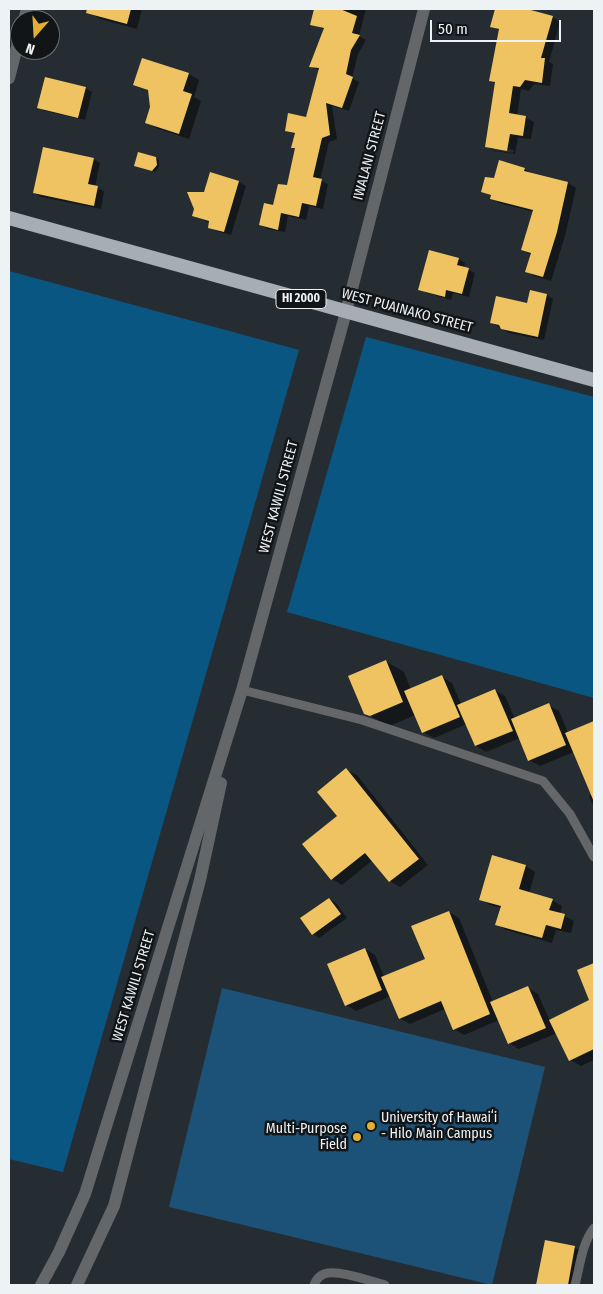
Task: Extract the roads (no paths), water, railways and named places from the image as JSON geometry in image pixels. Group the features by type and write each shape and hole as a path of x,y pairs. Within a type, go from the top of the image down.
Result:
{"highway":[{"name":"WEST PUAINAKO STREET","path":"9,218 594,380"}],"street":[{"name":"IWALANI STREET","path":"346,312 424,9"},
{"path":"9,78 14,60"},
{"name":"WEST KAWILI STREET","path":"41,1285 59,1252 85,1194 242,690 346,312"},
{"name":"WEST KAWILI STREET","path":"77,1285 114,1206 200,880 242,690"}],"lane":[{"path":"242,690 362,720 543,781 570,814 594,857"},
{"path":"575,1285 584,1249 594,1228"},
{"path":"314,1285 316,1280 323,1274 335,1273 385,1285"}],"place":[{"name":"University of Hawaiʻi - Hilo Main Campus","path":"371,1126"},
{"name":"Multi-Purpose Field","path":"357,1137"}]}
